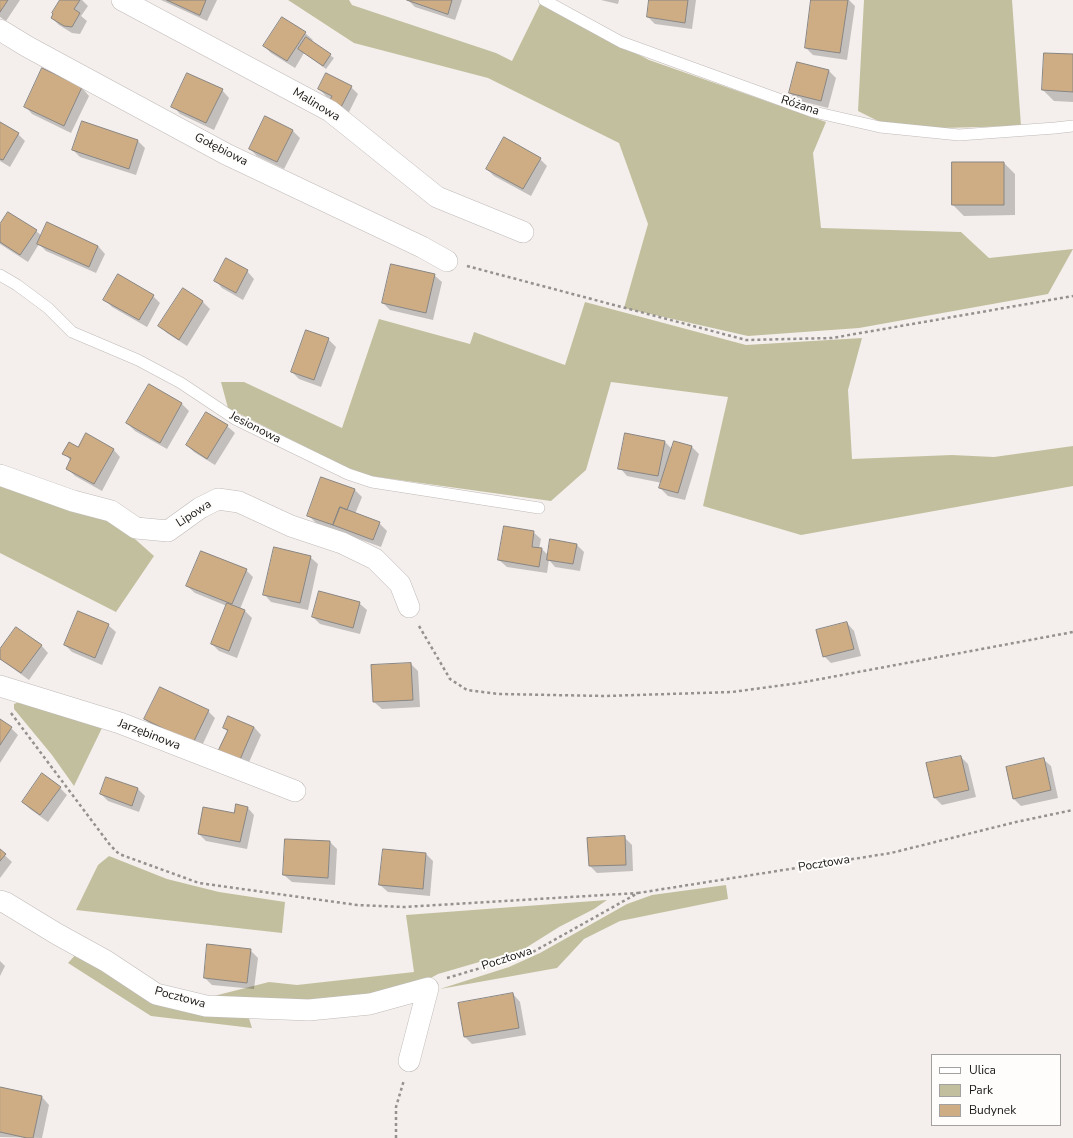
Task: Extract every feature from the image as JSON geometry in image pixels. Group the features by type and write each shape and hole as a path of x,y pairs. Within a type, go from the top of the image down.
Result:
{"street":[{"name":"Malinowa","path":"122,0 330,111 437,197 523,232"},
{"name":"Gołębiowa","path":"0,30 28,47 226,154 415,244 447,261"},
{"name":"Lipowa","path":"0,475 73,500 111,511 136,528 168,531 200,508 218,499 239,502 291,526 342,543 375,558 400,584 409,607"},
{"name":"Jarzębinowa","path":"0,686 120,723 295,791"},
{"name":"Pocztowa","path":"0,901 6,902 57,934 106,961 156,994 206,1006 309,1010 370,1004 428,988"},
{"path":"409,1061 428,988"}],"lane":[{"name":"Różana","path":"544,0 621,42 814,112 880,127 959,135 1073,126"},
{"name":"Jesionowa","path":"0,275 17,285 48,308 72,332 144,364 182,383 235,419 348,474 372,482 539,508"}],"path":[{"path":"447,261 746,340 832,338 1073,296"},
{"path":"409,607 428,643 450,679 468,690 499,694 605,696 732,692 799,683 1073,632"},
{"path":"9,710 110,846 119,854 200,883 357,906 404,907 638,893"},
{"name":"Pocztowa","path":"428,988 437,981 531,953 638,893 891,853 1016,822 1073,810"},
{"path":"396,1138 396,1107 409,1061"}],"green space":[{"path":"288,0 349,0 352,5 496,53 512,61 540,4 649,60 826,122 813,153 821,228 961,232 989,258 1073,249 1048,294 859,328 748,336 624,308 648,224 619,143 488,78 354,43"},
{"path":"864,0 1012,0 1021,126 941,128 880,122 858,111"},
{"path":"585,302 746,345 862,338 848,390 852,459 952,455 994,457 1073,446 1073,486 801,535 703,506 728,397 611,382 586,470 551,501 370,476 345,467 228,408 221,382 244,382 342,428 379,319 470,344 474,332 565,365"},
{"path":"0,482 107,514 154,556 116,612 0,553"},
{"path":"19,702 102,728 74,786 52,755 14,709 14,704"},
{"path":"109,856 167,879 219,892 285,902 282,933 76,910 98,865"},
{"path":"726,885 728,899 620,921 584,939 557,968 440,989 509,967 540,953 627,904 652,895"},
{"path":"607,900 524,949 438,974 420,984 368,1000 259,1004 206,998 269,982 297,985 414,972 406,915"},
{"path":"79,951 138,989 247,1012 252,1028 151,1016 68,963"}],"building":[{"path":"0,0 8,0 0,12"},
{"path":"60,0 80,0 74,9 80,13 72,27 64,26 51,18 52,13"},
{"path":"167,0 206,0 200,15"},
{"path":"407,0 452,0 448,14"},
{"path":"649,0 688,0 685,23 647,17"},
{"path":"811,0 848,0 840,53 805,48"},
{"path":"282,17 306,32 287,61 263,46"},
{"path":"306,37 331,54 323,66 298,49"},
{"path":"1044,53 1073,54 1073,92 1042,90"},
{"path":"797,62 829,70 821,101 789,93"},
{"path":"42,68 82,87 64,126 24,107"},
{"path":"187,73 223,89 206,123 171,107"},
{"path":"326,73 352,86 340,109 328,104 332,96 318,89"},
{"path":"265,116 293,130 277,162 249,149"},
{"path":"82,121 138,140 129,169 72,150"},
{"path":"0,122 19,133 3,160 0,159"},
{"path":"504,137 541,158 523,189 486,169"},
{"path":"952,162 1004,162 1004,205 952,205"},
{"path":"8,212 37,230 20,255 0,242 0,224"},
{"path":"47,222 98,246 89,267 37,244"},
{"path":"226,258 248,270 236,293 214,281"},
{"path":"391,264 435,274 426,313 382,303"},
{"path":"118,274 154,295 139,320 103,300"},
{"path":"183,288 203,301 179,340 158,326"},
{"path":"306,330 329,338 314,380 291,372"},
{"path":"149,384 182,403 160,443 126,423"},
{"path":"206,412 228,425 207,459 186,445"},
{"path":"86,433 114,449 94,484 66,469 71,458 62,454 69,442 78,447"},
{"path":"625,433 665,441 658,476 618,469"},
{"path":"674,441 692,446 678,493 659,488"},
{"path":"321,477 355,489 347,510 340,507 333,525 307,516"},
{"path":"340,507 380,522 373,540 333,525"},
{"path":"504,526 534,531 532,547 542,548 539,567 498,560"},
{"path":"550,539 577,544 573,564 547,560"},
{"path":"274,547 311,556 300,603 263,595"},
{"path":"201,551 247,569 232,604 186,586"},
{"path":"319,591 360,602 353,628 312,617"},
{"path":"227,603 245,610 229,651 211,644"},
{"path":"78,611 109,624 95,658 64,645"},
{"path":"847,622 854,649 823,657 816,630"},
{"path":"16,627 42,645 21,673 0,659 0,649"},
{"path":"411,663 413,700 373,702 371,665"},
{"path":"160,687 209,710 193,743 144,719"},
{"path":"228,716 254,727 239,762 217,753 228,730 223,728"},
{"path":"0,719 12,727 0,745"},
{"path":"961,756 969,790 934,798 926,763"},
{"path":"1044,758 1051,790 1013,799 1006,767"},
{"path":"42,773 61,787 40,815 22,802"},
{"path":"106,777 138,788 132,806 100,794"},
{"path":"236,804 248,807 240,842 198,834 203,807 234,813"},
{"path":"625,836 626,865 589,866 587,838"},
{"path":"285,839 330,841 328,878 283,875"},
{"path":"0,849 6,854 0,861"},
{"path":"383,849 426,853 423,889 379,885"},
{"path":"207,944 251,949 247,983 204,978"},
{"path":"513,993 519,1028 464,1037 458,1003"},
{"path":"0,1087 42,1096 33,1138 0,1132"}]}
